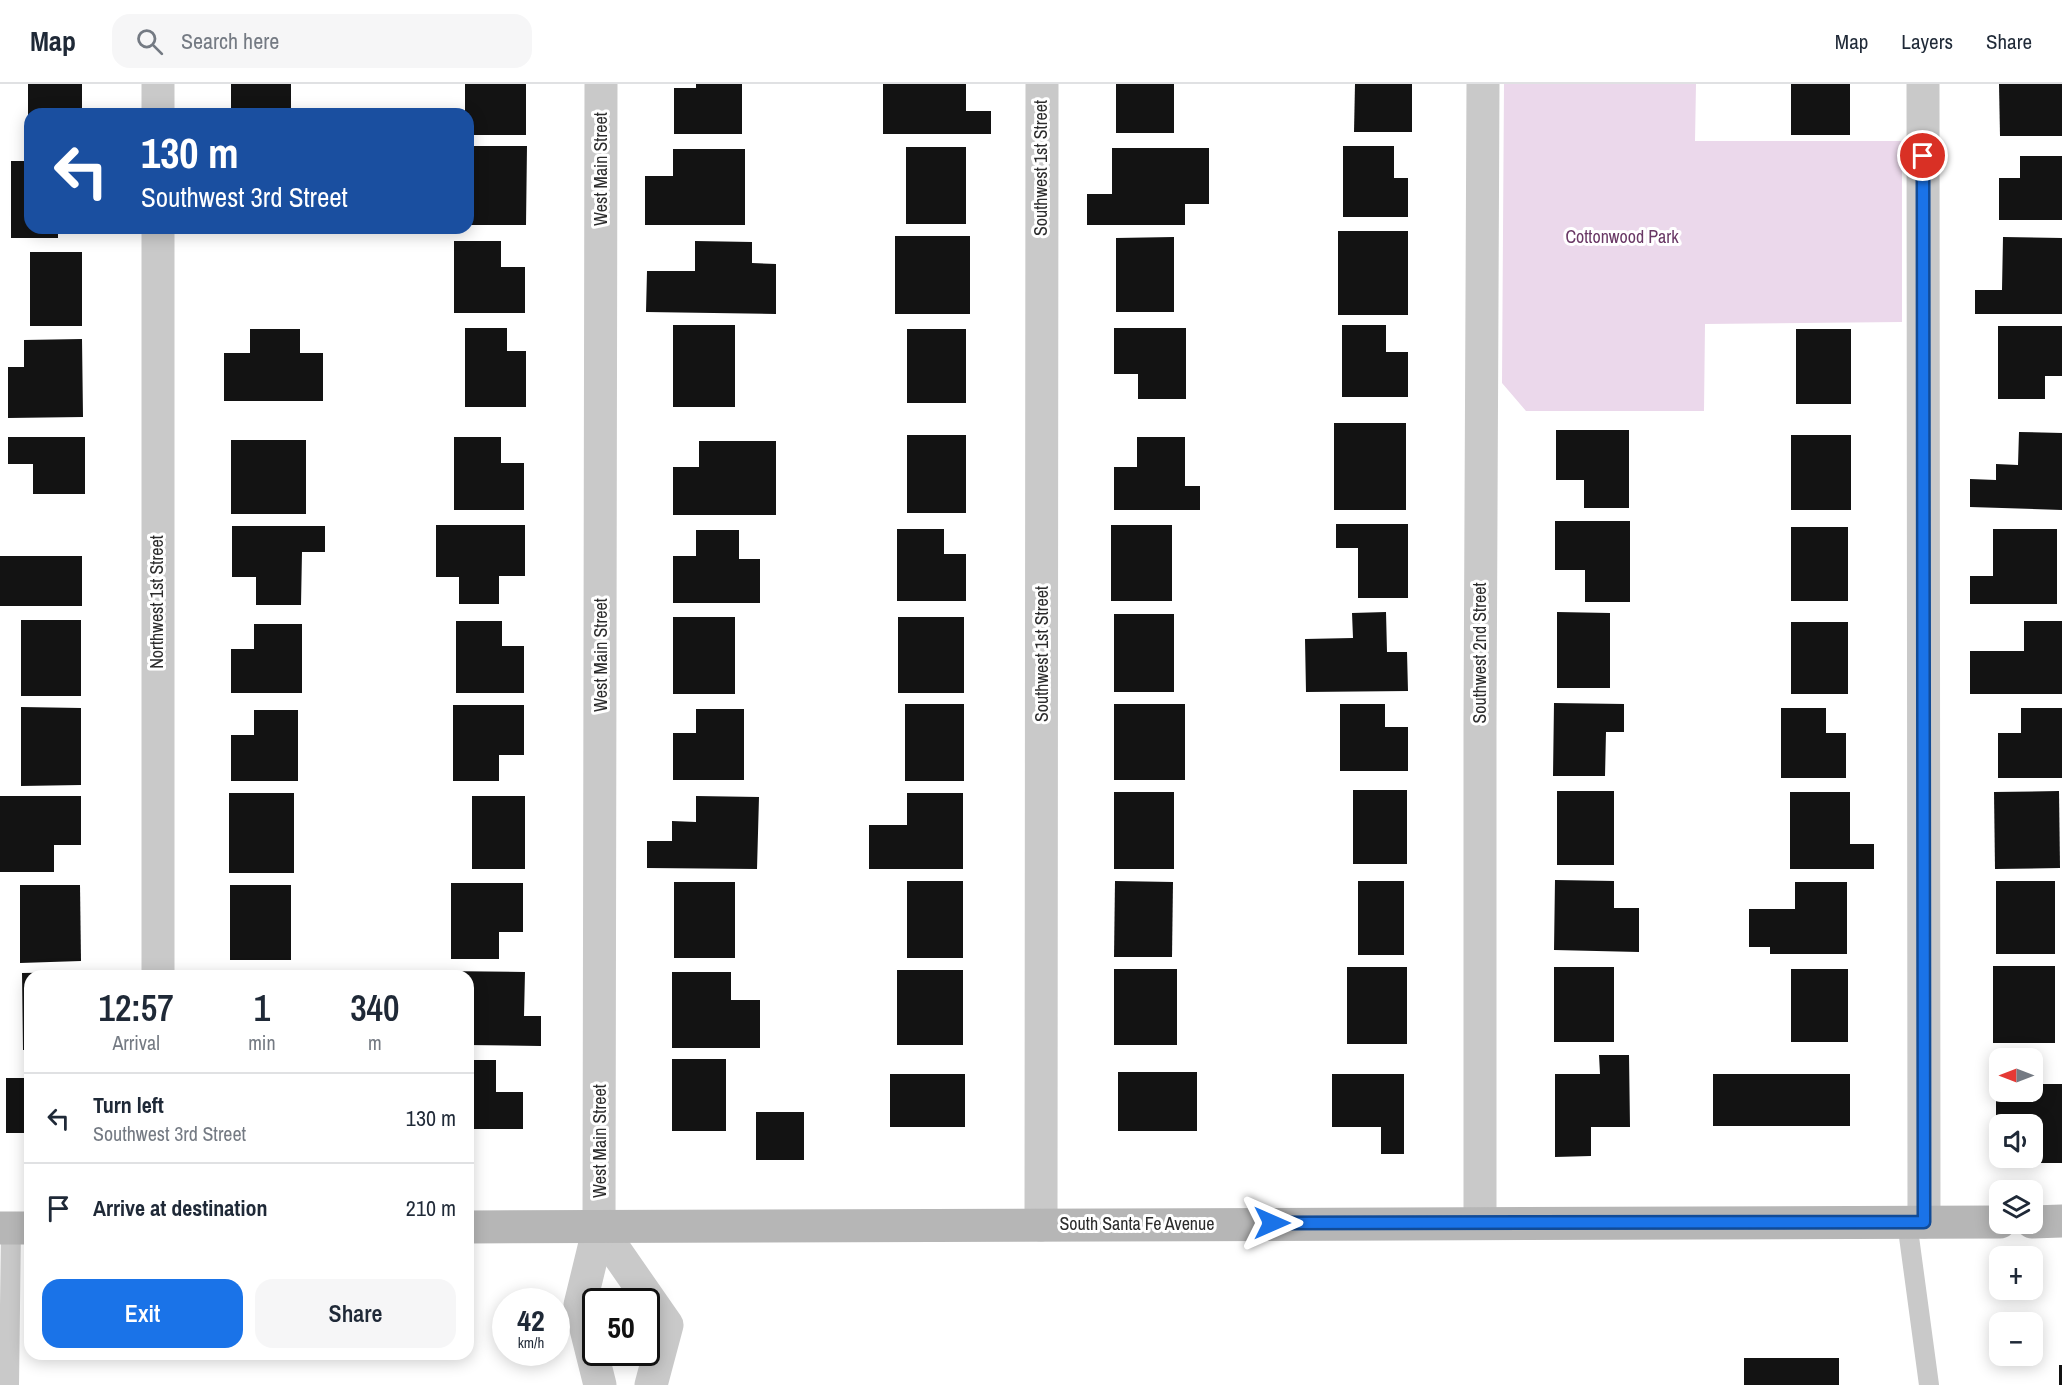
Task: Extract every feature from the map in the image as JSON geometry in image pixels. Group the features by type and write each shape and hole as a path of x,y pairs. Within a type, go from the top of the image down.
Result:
{"main road":[{"path":"2043,1221 2062,1221"},
{"name":"South Santa Fe Avenue","path":"474,1227 1989,1222"}],"street":[{"path":"158,108 159,84"},
{"name":"West Main Street","path":"600,1385 580,1305 599,1227 601,84"},
{"name":"Southwest 1st Street","path":"1041,1225 1042,84"},
{"name":"Southwest 2nd Street","path":"1480,1222 1483,84"},
{"path":"1916,1222 1923,84"},
{"name":"Northwest 1st Street","path":"158,234 158,970"},
{"path":"599,1227 667,1325 651,1385"}],"lane":[{"path":"1916,1222 1929,1385"},
{"path":"9,1385 14,1228"}],"green space":[{"name":"Cottonwood Park","path":"1504,84 1696,84 1695,141 1902,141 1902,322 1705,324 1704,411 1526,411 1502,383"}],"building":[{"path":"28,84 82,84 82,108 28,108"},
{"path":"231,84 291,84 291,108 231,108"},
{"path":"465,84 526,84 526,135 474,135 474,108 465,108"},
{"path":"696,84 742,84 742,134 674,134 674,88 696,88"},
{"path":"883,84 966,84 966,111 991,111 991,134 883,134"},
{"path":"1116,84 1174,84 1174,133 1116,133"},
{"path":"1355,84 1412,84 1412,132 1354,132"},
{"path":"1791,84 1850,84 1850,135 1791,135"},
{"path":"1999,84 2062,84 2062,136 2000,136"},
{"path":"474,146 527,146 526,225 474,225"},
{"path":"1343,146 1394,146 1394,178 1408,178 1408,217 1343,217"},
{"path":"906,147 966,147 966,224 906,224"},
{"path":"1112,148 1209,148 1209,204 1185,204 1185,225 1087,225 1087,194 1112,194"},
{"path":"673,149 745,149 745,225 645,225 645,176 673,176"},
{"path":"2020,156 2062,156 2062,220 1999,220 1999,178 2020,178"},
{"path":"11,161 24,161 24,234 58,234 58,238 11,238"},
{"path":"1338,231 1408,231 1408,315 1338,315"},
{"path":"895,236 970,236 970,314 895,314"},
{"path":"1174,237 1174,312 1116,312 1116,238"},
{"path":"2003,237 2062,238 2062,314 1975,314 1975,290 2002,290"},
{"path":"454,241 501,241 501,267 525,267 525,313 454,313"},
{"path":"695,241 752,242 752,263 776,264 776,314 646,312 647,271 695,271"},
{"path":"30,252 82,252 82,326 30,326"},
{"path":"673,325 735,325 735,407 673,407"},
{"path":"1342,325 1386,325 1386,352 1408,352 1408,397 1342,397"},
{"path":"1998,326 2062,326 2062,376 2045,376 2045,399 1998,399"},
{"path":"465,328 507,328 507,351 526,351 526,407 465,407"},
{"path":"1114,328 1186,328 1186,399 1138,399 1138,374 1114,374"},
{"path":"250,329 300,329 300,353 323,353 323,401 224,401 224,353 250,353"},
{"path":"907,329 966,329 966,403 907,403"},
{"path":"1796,329 1851,329 1851,404 1796,404"},
{"path":"82,339 83,417 8,418 8,367 24,367 24,340"},
{"path":"1334,423 1406,423 1406,510 1334,510"},
{"path":"1556,430 1629,430 1629,508 1584,508 1584,480 1556,480"},
{"path":"2019,432 2062,433 2062,510 1970,507 1970,479 1996,480 1996,464 2018,465"},
{"path":"907,435 966,435 966,513 907,513"},
{"path":"1791,435 1851,435 1851,510 1791,510"},
{"path":"8,437 85,437 85,494 33,494 33,464 8,464"},
{"path":"454,437 501,437 501,463 524,463 524,510 454,510"},
{"path":"1137,437 1185,437 1185,486 1200,486 1200,510 1114,510 1114,467 1137,467"},
{"path":"231,440 306,440 306,514 231,514"},
{"path":"699,441 776,441 776,515 673,515 673,467 699,467"},
{"path":"1555,521 1630,521 1630,602 1585,602 1585,570 1555,570"},
{"path":"1336,524 1408,524 1408,598 1358,598 1358,548 1336,548"},
{"path":"436,525 525,525 525,576 499,576 499,604 459,604 459,577 436,577"},
{"path":"1111,525 1172,525 1172,601 1111,601"},
{"path":"232,526 325,526 325,552 302,552 301,605 256,605 256,577 232,577"},
{"path":"1791,527 1848,527 1848,601 1791,601"},
{"path":"897,529 944,529 944,554 966,554 966,601 897,601"},
{"path":"1993,529 2057,529 2057,604 1970,604 1970,576 1993,576"},
{"path":"696,530 739,530 739,559 760,559 760,603 673,603 673,556 696,556"},
{"path":"0,556 82,556 82,606 0,606"},
{"path":"1386,612 1387,652 1407,652 1408,691 1306,692 1305,639 1353,638 1352,613"},
{"path":"1557,612 1610,613 1610,688 1557,688"},
{"path":"1114,614 1174,614 1174,692 1114,692"},
{"path":"673,617 735,617 735,694 673,694"},
{"path":"898,617 964,617 964,693 898,693"},
{"path":"21,620 81,620 81,696 21,696"},
{"path":"456,621 502,621 502,646 524,646 524,693 456,693"},
{"path":"2024,621 2062,621 2062,694 1970,694 1970,651 2024,651"},
{"path":"1791,622 1848,622 1848,694 1791,694"},
{"path":"254,624 302,624 302,693 231,693 231,649 254,649"},
{"path":"1554,703 1624,704 1624,732 1606,732 1605,776 1553,776"},
{"path":"905,704 964,704 964,781 905,781"},
{"path":"1114,704 1185,704 1185,780 1114,780"},
{"path":"1340,704 1385,704 1385,727 1408,727 1408,771 1340,771"},
{"path":"453,705 524,705 524,755 499,755 499,781 453,781"},
{"path":"21,707 81,708 81,785 21,786"},
{"path":"1781,708 1826,708 1826,733 1846,733 1846,778 1781,778"},
{"path":"2021,708 2062,708 2062,778 1998,778 1998,733 2021,733"},
{"path":"696,709 744,709 744,780 673,780 673,733 696,733"},
{"path":"254,710 298,710 298,781 231,781 231,735 254,735"},
{"path":"1353,790 1407,790 1407,864 1353,864"},
{"path":"1557,791 1614,791 1614,865 1557,865"},
{"path":"2059,791 2060,868 1995,869 1994,792"},
{"path":"1114,792 1174,792 1174,869 1114,869"},
{"path":"1790,792 1850,792 1850,844 1874,844 1874,869 1790,869"},
{"path":"229,793 294,793 294,873 229,873"},
{"path":"907,793 963,793 963,869 869,869 869,825 907,825"},
{"path":"0,796 81,796 81,845 54,845 54,872 0,872"},
{"path":"472,796 525,796 525,869 472,869"},
{"path":"696,796 759,797 757,869 647,868 647,841 672,841 672,821 696,822"},
{"path":"1555,880 1614,881 1614,908 1639,908 1639,952 1554,950"},
{"path":"907,881 963,881 963,958 907,958"},
{"path":"1115,881 1173,882 1172,957 1114,957"},
{"path":"1358,881 1404,881 1404,955 1358,955"},
{"path":"1996,881 2055,881 2055,954 1996,954"},
{"path":"674,882 735,882 735,958 674,958"},
{"path":"1795,882 1847,882 1847,954 1770,954 1770,947 1749,947 1749,909 1795,909"},
{"path":"451,883 523,883 523,932 499,932 499,959 451,959"},
{"path":"20,885 80,885 81,961 20,963"},
{"path":"230,885 291,885 291,960 230,960"},
{"path":"1993,966 2055,966 2055,1043 1993,1043"},
{"path":"1347,967 1407,967 1407,1044 1347,1044"},
{"path":"1554,967 1614,967 1614,1042 1554,1042"},
{"path":"1114,969 1177,969 1177,1045 1114,1045"},
{"path":"1791,969 1848,969 1848,1042 1791,1042"},
{"path":"897,970 963,970 963,1045 897,1045"},
{"path":"474,971 525,972 524,1016 541,1016 541,1046 474,1045"},
{"path":"672,972 731,972 731,1000 760,1000 760,1048 672,1048"},
{"path":"22,973 24,973 24,1050 23,1050"},
{"path":"1599,1055 1629,1055 1630,1127 1591,1127 1591,1156 1555,1157 1555,1074 1600,1074"},
{"path":"672,1059 726,1059 726,1131 672,1131"},
{"path":"474,1060 496,1060 496,1092 523,1092 523,1129 474,1129"},
{"path":"1118,1072 1197,1072 1197,1131 1118,1131"},
{"path":"890,1074 965,1074 965,1127 890,1127"},
{"path":"1332,1074 1404,1074 1404,1154 1381,1154 1381,1127 1332,1127"},
{"path":"1713,1074 1850,1074 1850,1126 1713,1126"},
{"path":"6,1078 24,1078 24,1133 6,1133"},
{"path":"2043,1084 2062,1084 2062,1163 2043,1163 2043,1114 1996,1114 1996,1102 2043,1102"},
{"path":"756,1112 804,1112 804,1160 756,1160"},
{"path":"1744,1358 1839,1358 1839,1385 1744,1385"},
{"path":"2059,1365 2062,1365 2062,1385 2059,1385"}],"route":[{"path":"1272,1223 1924,1222 1923,156"}]}
